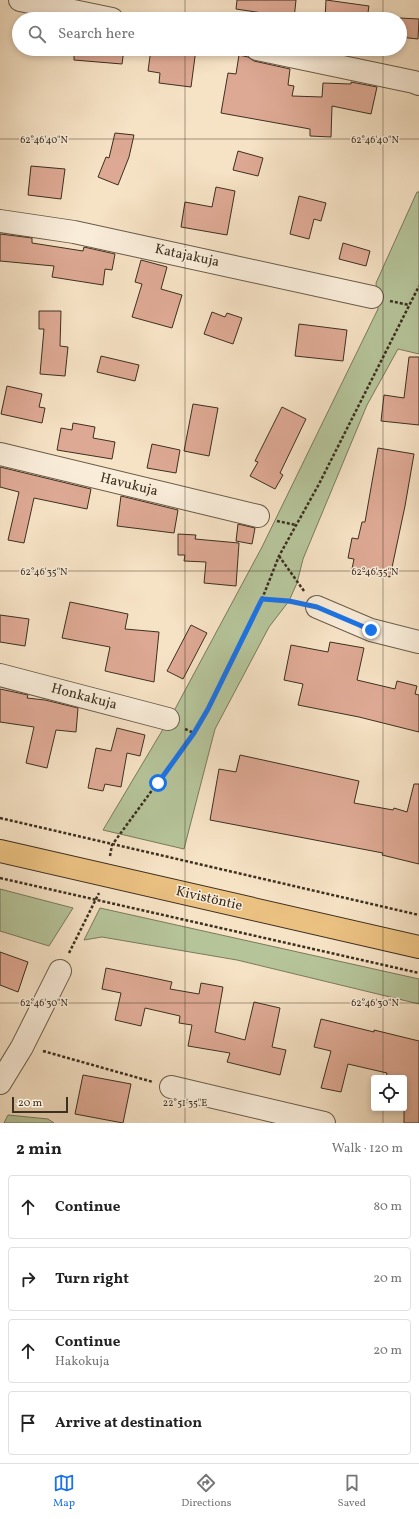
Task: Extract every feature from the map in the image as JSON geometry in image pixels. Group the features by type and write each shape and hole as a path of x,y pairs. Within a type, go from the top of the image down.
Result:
{"main road":[{"name":"Kivistöntie","path":"0,851 419,947"}],"street":[{"path":"20,0 78,12"},
{"path":"290,56 419,84"},
{"name":"Katajakuja","path":"0,221 74,232 372,296"},
{"name":"Havukuja","path":"0,454 258,516"},
{"path":"317,607 371,630 419,642"},
{"name":"Honkakuja","path":"0,675 168,719"},
{"path":"0,1083 22,1047 60,971"},
{"path":"171,1087 324,1123"}],"path":[{"path":"60,971 97,900 112,845 194,733 208,709 262,599 279,556 319,484 419,286"},
{"path":"279,556 297,583 317,607"},
{"path":"262,599 289,601 317,607"},
{"path":"0,818 419,915"},
{"path":"0,878 419,973"},
{"path":"22,1047 40,1050 171,1087"}],"green space":[{"path":"417,192 419,192 419,354 398,349 367,405 303,559 297,583 289,601 269,627 215,729 184,849 103,830 175,709 262,547 378,309 376,283"},
{"path":"0,889 73,908 49,946 0,931"},
{"path":"100,908 419,979 419,1004 237,960 102,937 84,940"},
{"path":"8,1115 48,1119 54,1123 4,1123"}],"building":[{"path":"237,0 296,0 295,12 256,12 236,9"},
{"path":"326,0 369,6 368,12 325,12"},
{"path":"407,18 419,19 418,39 407,38"},
{"path":"74,56 123,56 122,64 74,60"},
{"path":"150,56 195,56 191,87 159,83 160,73 148,71"},
{"path":"239,56 244,56 254,61 290,69 288,85 294,86 292,96 322,97 323,83 351,84 351,82 377,87 371,114 332,106 331,137 310,136 310,129 221,113 228,73 236,74"},
{"path":"115,133 134,135 129,157 118,185 98,177 106,157 109,158"},
{"path":"238,151 263,158 258,176 233,170"},
{"path":"31,166 65,169 61,199 28,195"},
{"path":"216,187 235,191 227,235 181,227 185,202 212,207"},
{"path":"299,196 326,203 321,221 314,219 309,239 290,234"},
{"path":"0,234 32,238 32,243 83,251 84,247 115,254 112,270 105,269 103,285 52,277 54,266 0,261"},
{"path":"343,243 370,251 366,266 339,259"},
{"path":"141,260 167,267 161,289 182,295 172,328 132,317 142,284 135,282"},
{"path":"39,311 61,311 60,346 68,347 65,376 40,374 44,329 39,329"},
{"path":"212,312 225,317 227,313 242,318 233,344 204,334"},
{"path":"299,324 347,330 343,361 295,356"},
{"path":"101,356 139,365 135,381 97,372"},
{"path":"409,357 419,357 419,425 381,421 384,395 404,398"},
{"path":"7,386 42,394 39,407 45,408 42,423 1,414"},
{"path":"193,404 218,408 209,456 184,451"},
{"path":"282,407 306,419 280,473 283,475 275,489 250,476 258,462 255,461"},
{"path":"73,423 95,427 93,438 115,442 112,459 57,450 61,428 72,430"},
{"path":"152,444 180,450 176,473 147,468"},
{"path":"378,448 414,454 390,577 352,569 354,559 348,558 352,538 358,539 362,522 365,522"},
{"path":"0,467 91,489 87,509 34,498 24,543 8,540 19,492 0,487"},
{"path":"121,496 178,510 174,533 117,526"},
{"path":"238,524 255,528 252,544 236,541"},
{"path":"178,534 196,535 195,539 239,543 236,586 204,583 206,562 184,561 185,555 178,555"},
{"path":"70,602 128,614 125,629 159,632 154,682 105,671 110,647 62,638"},
{"path":"0,615 29,619 25,646 0,642"},
{"path":"191,625 207,633 183,679 167,671"},
{"path":"330,642 364,648 357,680 395,689 397,681 417,686 415,694 419,695 419,732 359,717 298,705 303,684 284,680 291,645 328,652"},
{"path":"0,689 28,695 27,698 45,700 78,708 76,732 56,730 47,768 26,763 34,727 0,722"},
{"path":"117,728 145,735 140,756 127,753 121,787 105,784 103,791 88,788 96,748 111,751"},
{"path":"240,755 359,781 354,803 393,810 394,808 407,812 414,784 419,784 419,864 382,855 383,853 210,820 219,769 236,772"},
{"path":"0,952 28,962 18,992 0,985"},
{"path":"106,968 172,982 170,989 199,994 201,983 223,987 215,1032 245,1040 254,1002 280,1008 272,1047 286,1050 280,1075 227,1062 230,1053 188,1046 192,1025 179,1023 180,1016 145,1008 141,1026 115,1020 121,993 102,989"},
{"path":"321,1019 419,1041 419,1123 404,1123 404,1111 407,1111 407,1075 387,1075 387,1073 348,1064 341,1092 321,1088 331,1051 314,1047"},
{"path":"83,1075 131,1084 123,1123 75,1114"}],"route":[{"path":"158,783 194,733 208,709 262,599 289,601 317,607 371,630"}]}
